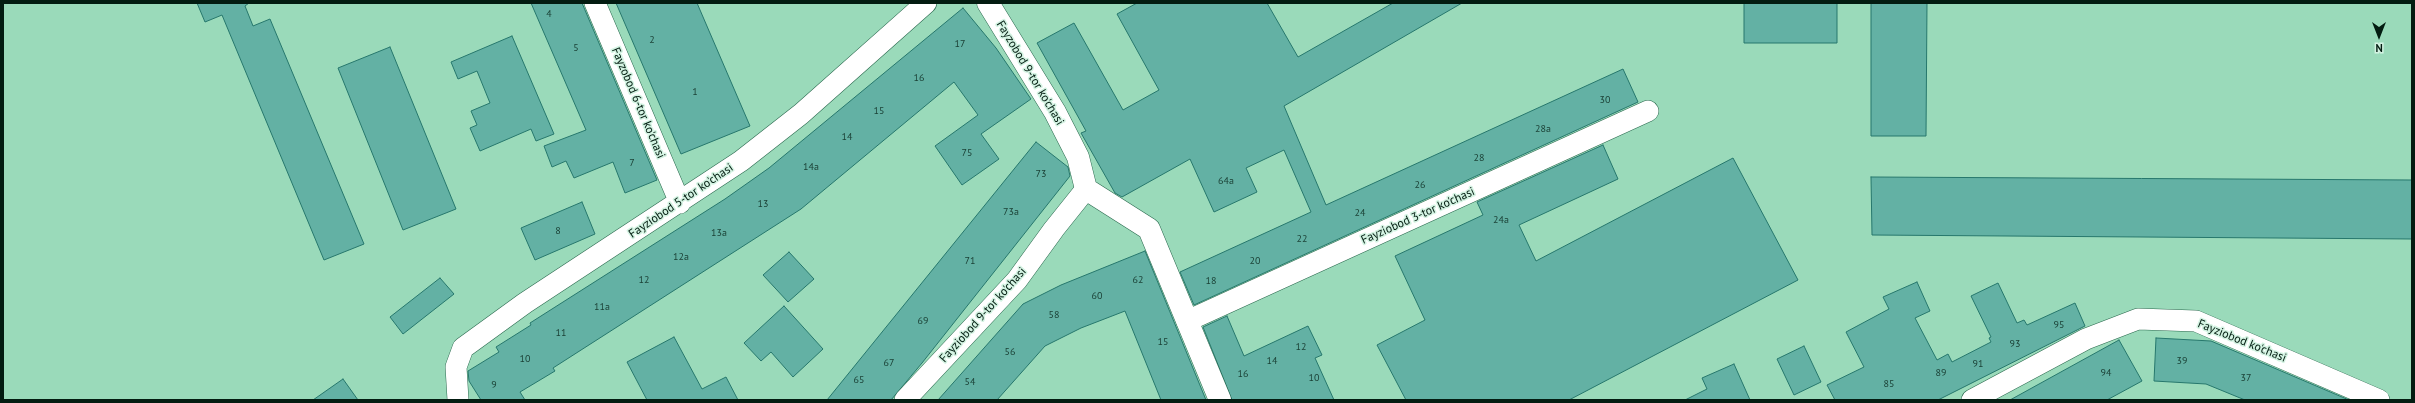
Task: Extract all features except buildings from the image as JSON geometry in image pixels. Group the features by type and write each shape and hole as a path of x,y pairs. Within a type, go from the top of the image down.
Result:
{"street":[{"name":"Fayzobod 6-tor ko'chasi","path":"595,3 680,203"},
{"name":"Fayziobod 5-tor ko'chasi","path":"458,400 456,367 463,348 525,303 680,203 741,161 801,114 926,3"},
{"name":"Fayzobod 9-tor ko'chasi","path":"988,3 1055,112 1078,158 1086,189"},
{"name":"Fayziobod 3-tor ko'chasi","path":"1187,320 1648,111"},
{"path":"1086,189 1149,229 1220,400"},
{"name":"Fayziobod 9-tor ko'chasi","path":"905,400 1017,280 1054,229 1086,189"},
{"name":"Fayziobod ko'chasi","path":"1972,400 2086,339 2138,319 2196,322 2379,400"}]}
